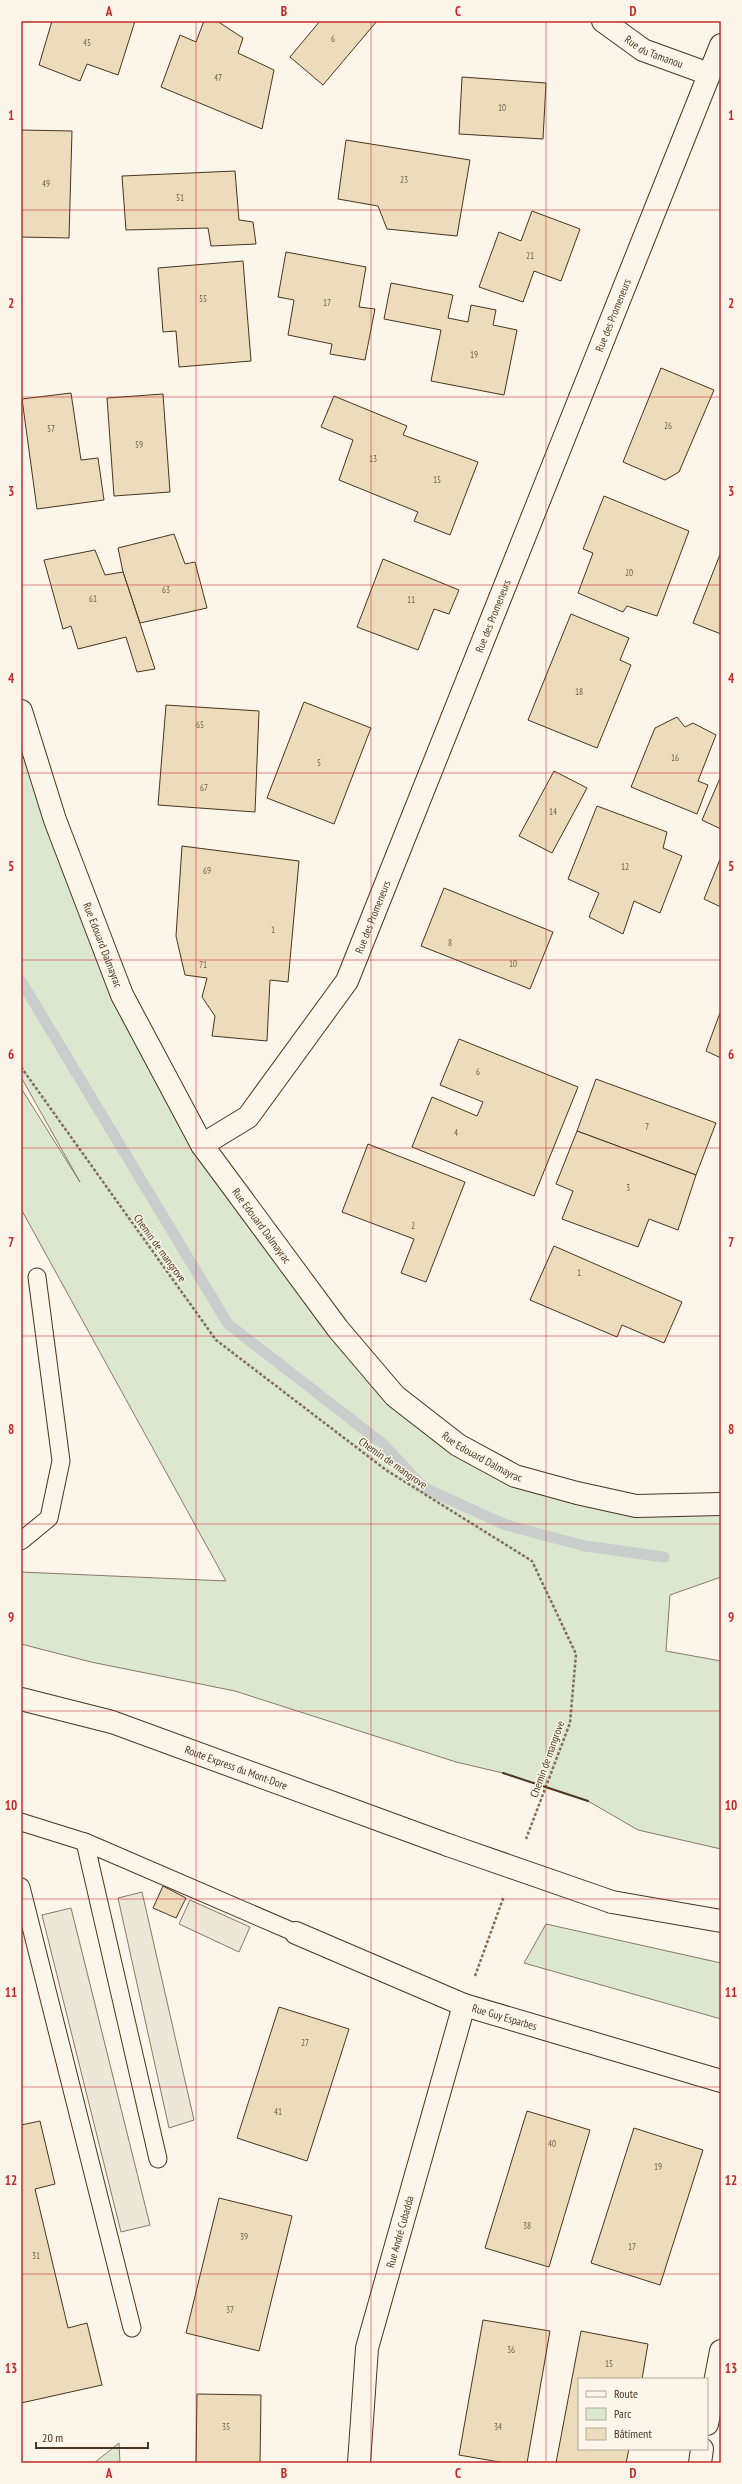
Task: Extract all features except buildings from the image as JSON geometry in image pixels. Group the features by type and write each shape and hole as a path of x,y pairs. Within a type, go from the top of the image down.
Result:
{"street":[{"name":"Rue du Tamanou","path":"603,21 644,50 709,74"},
{"name":"Rue des Promeneurs","path":"202,1145 248,1117 347,981 721,45"},
{"name":"Rue Edouard Dalmayrac","path":"21,711 55,820 122,996 202,1145 338,1329 395,1396 458,1445 516,1476 577,1493 636,1506 721,1504"},
{"name":"Route Express du Mont-Dore","path":"21,1699 112,1722 448,1845 612,1902 721,1921"},
{"name":"Rue Guy Esparbes","path":"296,1933 464,2005 721,2081"},
{"name":"Rue André Cubadda","path":"359,2463 367,2348 464,2005"},
{"path":"708,2419 721,2351"},
{"path":"700,2463 702,2450"}],"lane":[{"path":"21,1541 49,1518 61,1461 38,1277"},
{"path":"21,1822 86,1842 296,1933"},
{"path":"86,1842 158,2159"},
{"path":"21,1887 132,2328"}],"path":[{"name":"Chemin de mangrove","path":"21,1067 216,1340 386,1470 532,1561 576,1654 570,1723 523,1846"},
{"path":"464,2005 507,1890"}],"green space":[{"path":"21,711 122,995 202,1145 338,1329 458,1445 577,1493 721,1504 721,1577 670,1595 666,1651 721,1661 721,1849 638,1830 588,1801 503,1773 456,1762 235,1691 91,1662 21,1644 21,1572 226,1581 21,1209 21,1088 80,1182 21,1077"},
{"path":"546,1924 721,1963 721,2019 524,1963"},
{"path":"119,2443 120,2463 94,2463"}],"shaded area":[{"path":"142,1892 194,2120 169,2128 118,1898"},
{"path":"190,1900 250,1927 239,1952 179,1924"},
{"path":"71,1908 150,2225 121,2232 42,1915"}],"waterway":[{"path":"21,981 228,1324 383,1444 424,1488 506,1525 585,1546 664,1557"}],"wall":[{"path":"503,1773 588,1801"}]}
